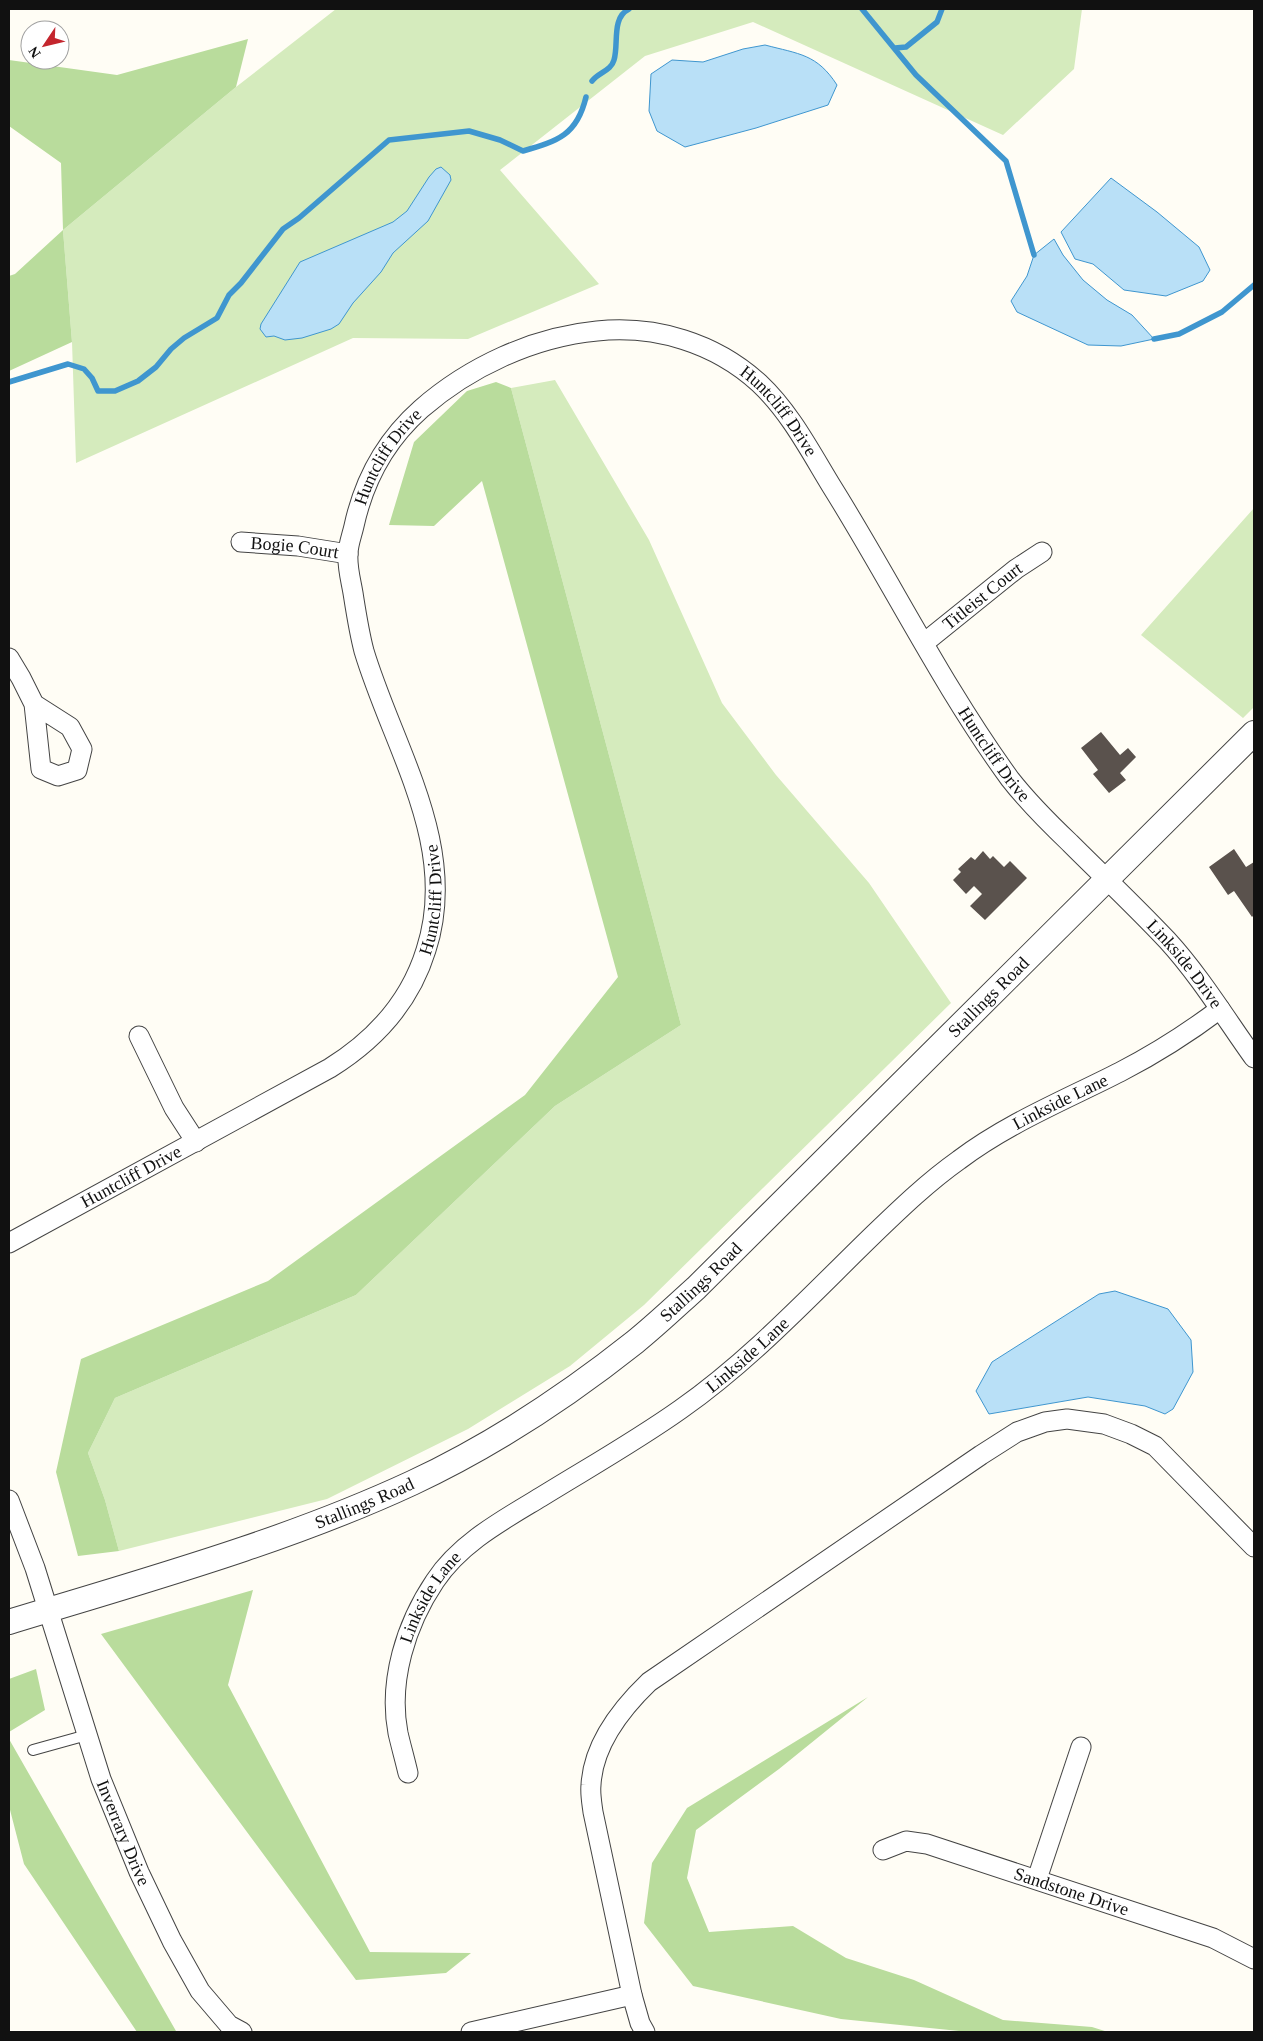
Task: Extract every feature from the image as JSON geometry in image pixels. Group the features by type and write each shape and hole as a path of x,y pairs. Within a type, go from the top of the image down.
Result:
{"street":[{"name":"Huntcliff Drive","path":"9,1243 330,1068 366,1043 383,1026 407,994 421,968 430,938 437,889 432,844 397,736 376,685 364,649 356,614 348,554 358,506 374,467 398,432 433,399 495,361 545,341 599,331 630,330 654,332 685,340 719,354 746,372 773,396 793,423 853,520 963,708 1013,782 1037,810 1106,879"},
{"name":"Bogie Court","path":"241,542 298,546 348,554"},
{"name":"Titleist Court","path":"924,643 1009,575 1042,552"},
{"path":"9,658 34,704"},
{"name":"Stallings Road","path":"9,1622 260,1543 363,1505 414,1482 464,1456 565,1393 635,1342 696,1288 1254,733"},
{"name":"Linkside Drive","path":"1106,879 1170,944 1220,1009 1254,1058"},
{"name":"Linkside Lane","path":"408,1773 398,1732 396,1711 402,1654 409,1630 421,1604 436,1579 454,1557 493,1527 662,1422 707,1390 742,1360 907,1202 958,1160 1018,1122 1164,1048 1220,1009"},
{"path":"139,1036 174,1108 196,1142"},
{"path":"645,2032 640,2023 632,1995 593,1812 591,1784 597,1759 611,1726 629,1701 649,1682 981,1455 1017,1432 1045,1422 1067,1419 1104,1424 1132,1434 1155,1446 1254,1547"},
{"name":"Inverrary Drive","path":"9,1500 36,1568 104,1788 139,1872 172,1942 200,1992 229,2025 242,2032"},
{"path":"1037,1879 1081,1747"},
{"name":"Sandstone Drive","path":"883,1850 906,1841 927,1844 1214,1938 1254,1959"},
{"path":"471,2032 632,1995"}],"lane":[{"path":"33,1750 87,1735"}],"green space":[{"path":"336,9 1082,9 1074,69 1003,135 753,22 645,56 500,170 599,284 468,339 353,338 76,463 72,342 63,230 236,87"},
{"path":"248,39 236,87 63,230 61,163 9,126 9,60 20,62 20,70 70,70 70,68 117,75"},
{"path":"63,230 72,342 9,371 9,276 15,274"},
{"path":"555,380 649,540 722,703 776,775 869,883 951,1003 644,1305 570,1366 468,1429 327,1499 119,1551 105,1500 88,1453 115,1398 356,1295 555,1106 681,1025 511,388"},
{"path":"496,382 511,388 681,1025 555,1106 356,1295 115,1398 88,1453 105,1500 119,1551 78,1556 56,1472 81,1359 268,1281 525,1095 618,977 482,481 434,526 389,525 414,442 467,391"},
{"path":"1254,508 1254,707 1243,718 1141,635"},
{"path":"253,1590 228,1685 370,1952 471,1953 446,1973 356,1980 101,1634"},
{"path":"36,1669 45,1710 9,1732 9,1679"},
{"path":"868,1697 779,1769 696,1830 687,1878 709,1932 793,1926 846,1958 914,1980 1003,2020 1092,2027 1108,2032 969,2032 841,2019 693,1986 644,1923 652,1863 687,1808"},
{"path":"9,1739 177,2032 137,2032 24,1864 9,1806"}],"water":[{"path":"765,45 797,53 822,67 837,85 828,105 756,128 685,147 657,131 649,111 651,74 672,60 703,62 743,49"},
{"path":"441,167 450,175 451,180 428,221 393,253 381,272 353,303 339,324 331,329 302,338 285,340 274,336 266,337 260,329 261,324 300,262 393,222 407,211 429,177 436,169"},
{"path":"1111,178 1157,212 1199,247 1210,270 1203,281 1166,296 1124,290 1093,264 1075,259 1061,232"},
{"path":"1054,239 1063,255 1083,280 1107,300 1132,315 1154,339 1121,346 1088,345 1017,312 1011,301 1027,276 1034,255"},
{"path":"1115,1291 1168,1309 1191,1340 1193,1372 1173,1409 1165,1414 1145,1406 1088,1397 989,1414 976,1391 992,1362 1099,1294"}],"building":[{"path":"1101,732 1120,755 1128,748 1136,757 1120,773 1126,780 1109,793 1093,774 1098,770 1081,748"},
{"path":"1234,849 1246,867 1254,862 1254,915 1252,917 1234,891 1228,895 1209,867"},
{"path":"983,851 990,859 993,856 1004,867 1010,861 1027,878 985,920 970,906 982,894 974,886 966,894 953,880 961,872 958,869 971,857 975,860"}],"waterway":[{"path":"592,81 612,64 618,25 623,13 629,9"},
{"path":"862,9 916,75 1006,161 1034,255"},
{"path":"895,48 906,47 937,22 942,9"},
{"path":"9,382 68,364 84,369 92,378 98,391 115,391 138,381 156,367 171,349 184,338 217,318 229,295 241,283 283,229 299,218 389,140 469,131 500,140 523,151 556,140 564,134 577,120 586,97"},
{"path":"1154,339 1179,334 1222,312 1254,285"}]}
